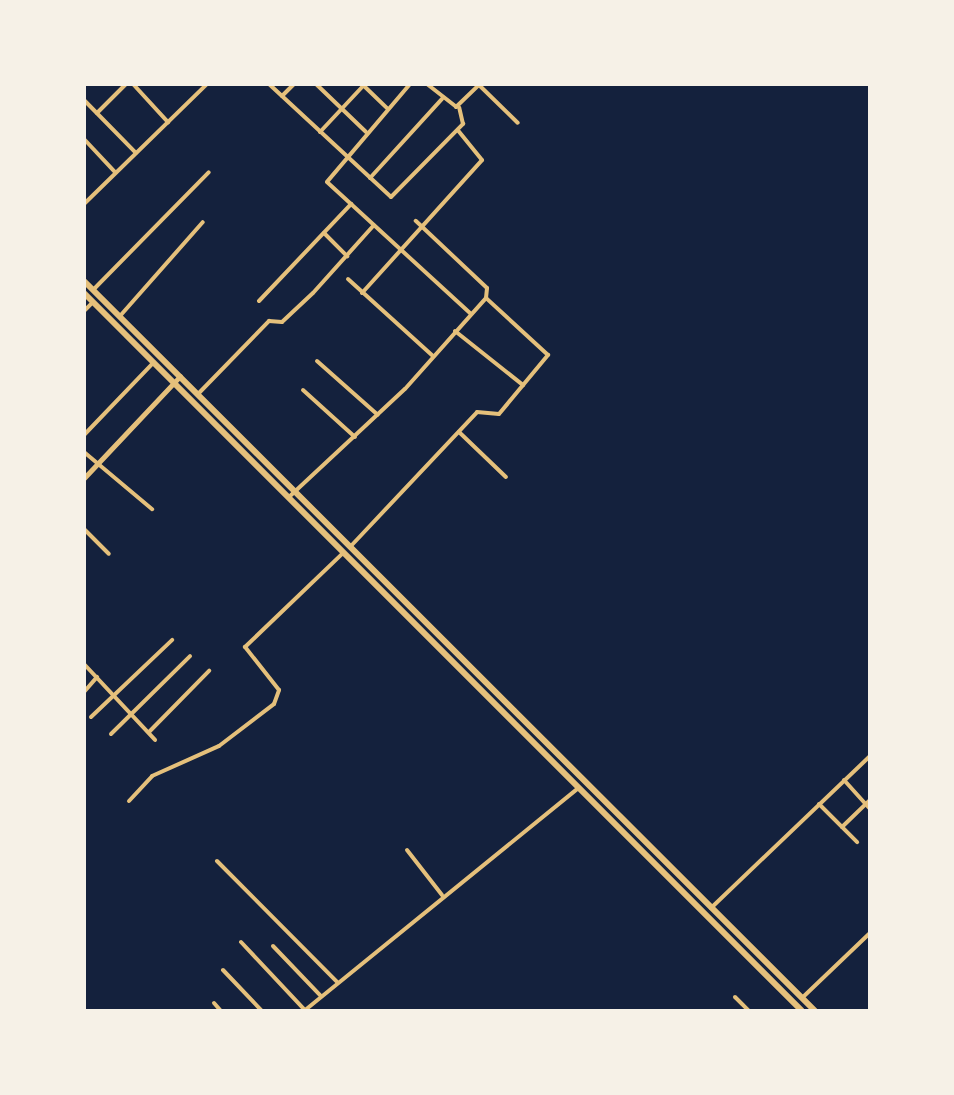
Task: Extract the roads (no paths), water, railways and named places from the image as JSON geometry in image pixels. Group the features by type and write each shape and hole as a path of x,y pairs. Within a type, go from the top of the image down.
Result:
{"highway":[{"path":"84,281 798,1010"},
{"path":"84,293 154,362 198,394 292,494"},
{"path":"357,559 815,1011"}],"street":[{"path":"97,113 126,84"},
{"path":"133,84 168,122"},
{"path":"84,204 207,84"},
{"path":"269,84 394,197 458,130 465,117 459,107 442,99 427,84"},
{"path":"282,96 294,84"},
{"path":"316,84 366,132"},
{"path":"410,84 326,179 471,314"},
{"path":"459,107 479,84 518,123"},
{"path":"320,132 362,85 387,108"},
{"path":"370,178 442,99"},
{"path":"84,100 136,153"},
{"path":"362,293 418,223 482,160 458,130"},
{"path":"84,139 115,172"},
{"path":"93,290 209,172"},
{"path":"259,301 351,204"},
{"path":"120,316 203,222"},
{"path":"292,494 378,415 486,298 487,288 418,223"},
{"path":"198,394 347,256 374,225"},
{"path":"324,233 347,256"},
{"path":"348,279 433,356"},
{"path":"129,801 152,776 206,753 274,704 277,685 245,647 348,549 480,409 497,415 548,352 486,298"},
{"path":"84,311 93,302"},
{"path":"455,331 523,385"},
{"path":"317,361 378,415"},
{"path":"84,435 154,362"},
{"path":"84,478 177,379"},
{"path":"303,390 355,437"},
{"path":"459,432 506,477"},
{"path":"84,452 152,509"},
{"path":"84,529 109,554"},
{"path":"84,567 84,578"},
{"path":"91,717 172,640"},
{"path":"111,734 190,656"},
{"path":"84,664 155,740"},
{"path":"149,732 209,671"},
{"path":"84,692 97,677"},
{"path":"711,908 870,756"},
{"path":"842,827 869,804 844,780"},
{"path":"241,942 305,1011 442,895 578,788"},
{"path":"819,804 857,842"},
{"path":"407,850 442,895"},
{"path":"217,861 337,982"},
{"path":"802,998 870,933"},
{"path":"273,946 321,996"},
{"path":"223,970 262,1011"},
{"path":"735,997 749,1011"},
{"path":"214,1003 221,1011"}]}
